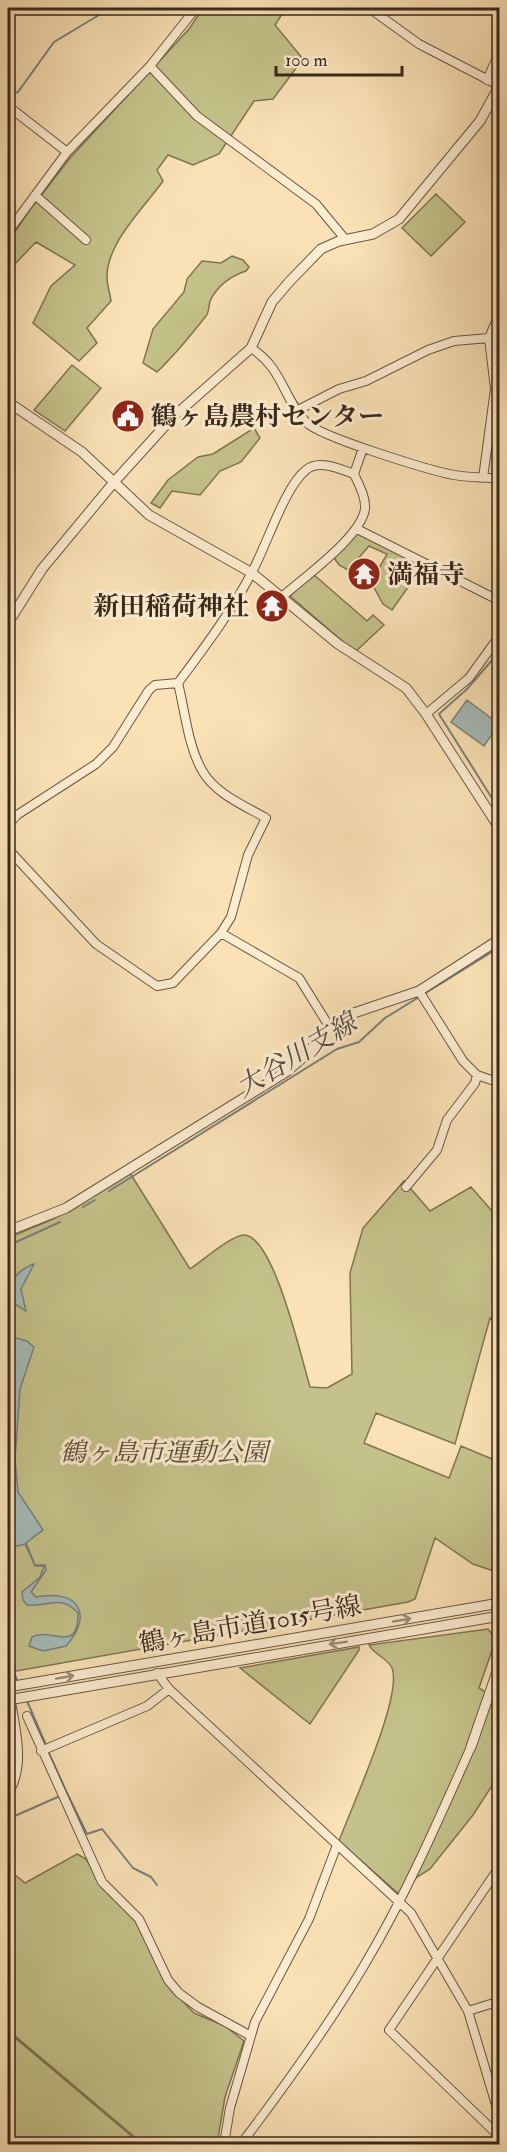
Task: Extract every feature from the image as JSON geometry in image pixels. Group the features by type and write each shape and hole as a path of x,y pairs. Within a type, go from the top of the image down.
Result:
{"street":[{"path":"8,232 68,152 150,66 196,8"},
{"path":"8,623 42,569 115,481 172,418 251,348 272,302 289,282 321,249 345,240 374,234 399,219 480,121 499,86 419,44 369,8"},
{"path":"491,8 500,12"},
{"path":"487,80 500,51"},
{"path":"150,66 197,116 316,204 345,240"},
{"path":"8,106 68,152"},
{"path":"35,195 86,240"},
{"path":"483,477 495,389 489,338 500,312"},
{"path":"296,411 339,389 366,381 428,350 454,341 489,338"},
{"path":"251,348 272,366 296,411 309,426 363,448 450,474 500,479"},
{"path":"8,402 81,452 149,514 252,573 338,644 405,688 426,714 500,829"},
{"path":"282,597 357,529 365,509 363,493 354,474 363,448"},
{"path":"8,825 17,815 96,764 113,747 148,690 154,686 178,683 252,573 285,500 305,470 315,466 328,466 354,474"},
{"path":"357,529 500,601"},
{"path":"426,714 469,678 500,635"},
{"path":"8,849 96,944 157,986 173,983 221,933 231,917 248,855 266,818 224,794 203,773 178,683"},
{"path":"221,933 299,978 329,1026"},
{"path":"8,1231 66,1208 285,1072 307,1053 329,1026 354,1013 419,991 500,939"},
{"path":"419,991 463,1060 477,1075 500,1083"},
{"path":"406,1187 437,1150 447,1120 475,1083 477,1075"},
{"name":"鶴ヶ島市道1015号線","path":"8,1687 500,1603"},
{"name":"鶴ヶ島市道1015号線","path":"9,1699 500,1616"},
{"path":"241,2145 335,2013 399,1902 471,1747 500,1664"},
{"path":"157,1673 169,1689 411,1912 468,2011 500,2118"},
{"path":"8,1687 18,1761 8,1792"},
{"path":"41,1751 147,1706 169,1689"},
{"path":"27,1716 102,1882 139,1919 168,1980 179,1994 198,2007 251,2036"},
{"path":"224,2145 230,2108 251,2036 280,1971 309,1919 337,1845"},
{"path":"500,1866 389,2030 500,2138"},
{"path":"468,2011 500,2001"}],"green space":[{"path":"203,8 286,8 275,25 303,59 273,99 254,101 219,154 193,165 168,155 157,170 163,181 128,226 113,252 108,265 107,278 111,301 87,328 97,343 79,361 33,323 51,286 75,265 36,242 12,267 8,265 8,242 70,158 189,29"},
{"path":"436,194 465,222 431,256 402,228"},
{"path":"232,256 243,260 249,267 246,271 230,278 218,289 210,301 206,316 157,372 143,363 153,329 184,292 187,279 202,261 221,263"},
{"path":"72,365 101,388 65,431 34,410"},
{"path":"254,428 260,438 241,462 220,471 200,495 172,491 160,508 151,503 168,480 198,457 213,454"},
{"path":"358,532 423,566 392,610 383,604 371,582 387,554 369,546 348,570 339,565 332,555"},
{"name":"満福寺","path":"313,574 367,621 373,615 384,625 355,652 290,596"},
{"name":"鶴ヶ島市運動公園","path":"130,1173 190,1269 239,1236 244,1235 255,1240 266,1255 276,1276 294,1327 310,1387 327,1388 352,1374 350,1273 363,1228 404,1181 430,1211 471,1187 499,1219 499,1322 490,1318 455,1444 376,1413 364,1443 449,1478 461,1446 492,1459 499,1438 499,1573 473,1564 435,1538 415,1599 408,1602 11,1672 8,1664 8,1238 53,1219"},
{"path":"488,1629 496,1639 479,1688 499,1701 499,1775 473,1815 430,1869 417,1877 401,1896 339,1841 374,1753 390,1702 393,1682 392,1668 369,1645"},
{"path":"359,1647 310,1724 240,1668"},
{"path":"77,1854 86,1859 105,1890 135,1918 173,1991 194,2013 225,2026 244,2041 225,2097 217,2144 143,2144 8,2030 8,1869 25,1883"},
{"path":"8,2032 141,2144 8,2144"}],"water":[{"path":"467,700 499,724 484,746 451,722"},
{"path":"34,1264 21,1289 26,1311 11,1302 8,1293 17,1274"},
{"path":"8,1336 27,1341 34,1347 20,1389 15,1459 18,1492 43,1530 26,1543 35,1565 45,1565 46,1570 31,1592 36,1597 50,1595 71,1600 77,1606 80,1614 79,1623 75,1634 66,1646 43,1651 29,1646 32,1637 47,1635 68,1637 77,1626 78,1613 72,1607 60,1603 27,1605 23,1600 22,1592 40,1577 44,1566 35,1566 25,1544 8,1548"}],"waterway":[{"path":"8,96 18,92 54,42 99,15 104,8"},
{"name":"大谷川支線","path":"500,651 467,689 439,714 500,811"},
{"name":"大谷川支線","path":"109,1191 337,1049 359,1042 385,1018 500,947"},
{"path":"83,1207 95,1200"},
{"path":"8,1258 14,1243 60,1222"},
{"name":"大谷川支線","path":"8,1659 18,1682"},
{"name":"大谷川支線","path":"27,1701 46,1745"},
{"name":"大谷川支線","path":"48,1751 67,1793 65,1794"},
{"path":"67,1793 87,1834 102,1829 133,1868 151,1877 157,1885"},
{"name":"大谷川支線","path":"8,1819 60,1796"}],"place":[{"name":"鶴ヶ島農村センター","path":"128,416"},
{"name":"満福寺","path":"364,574"},
{"name":"新田稲荷神社","path":"272,606"}]}
